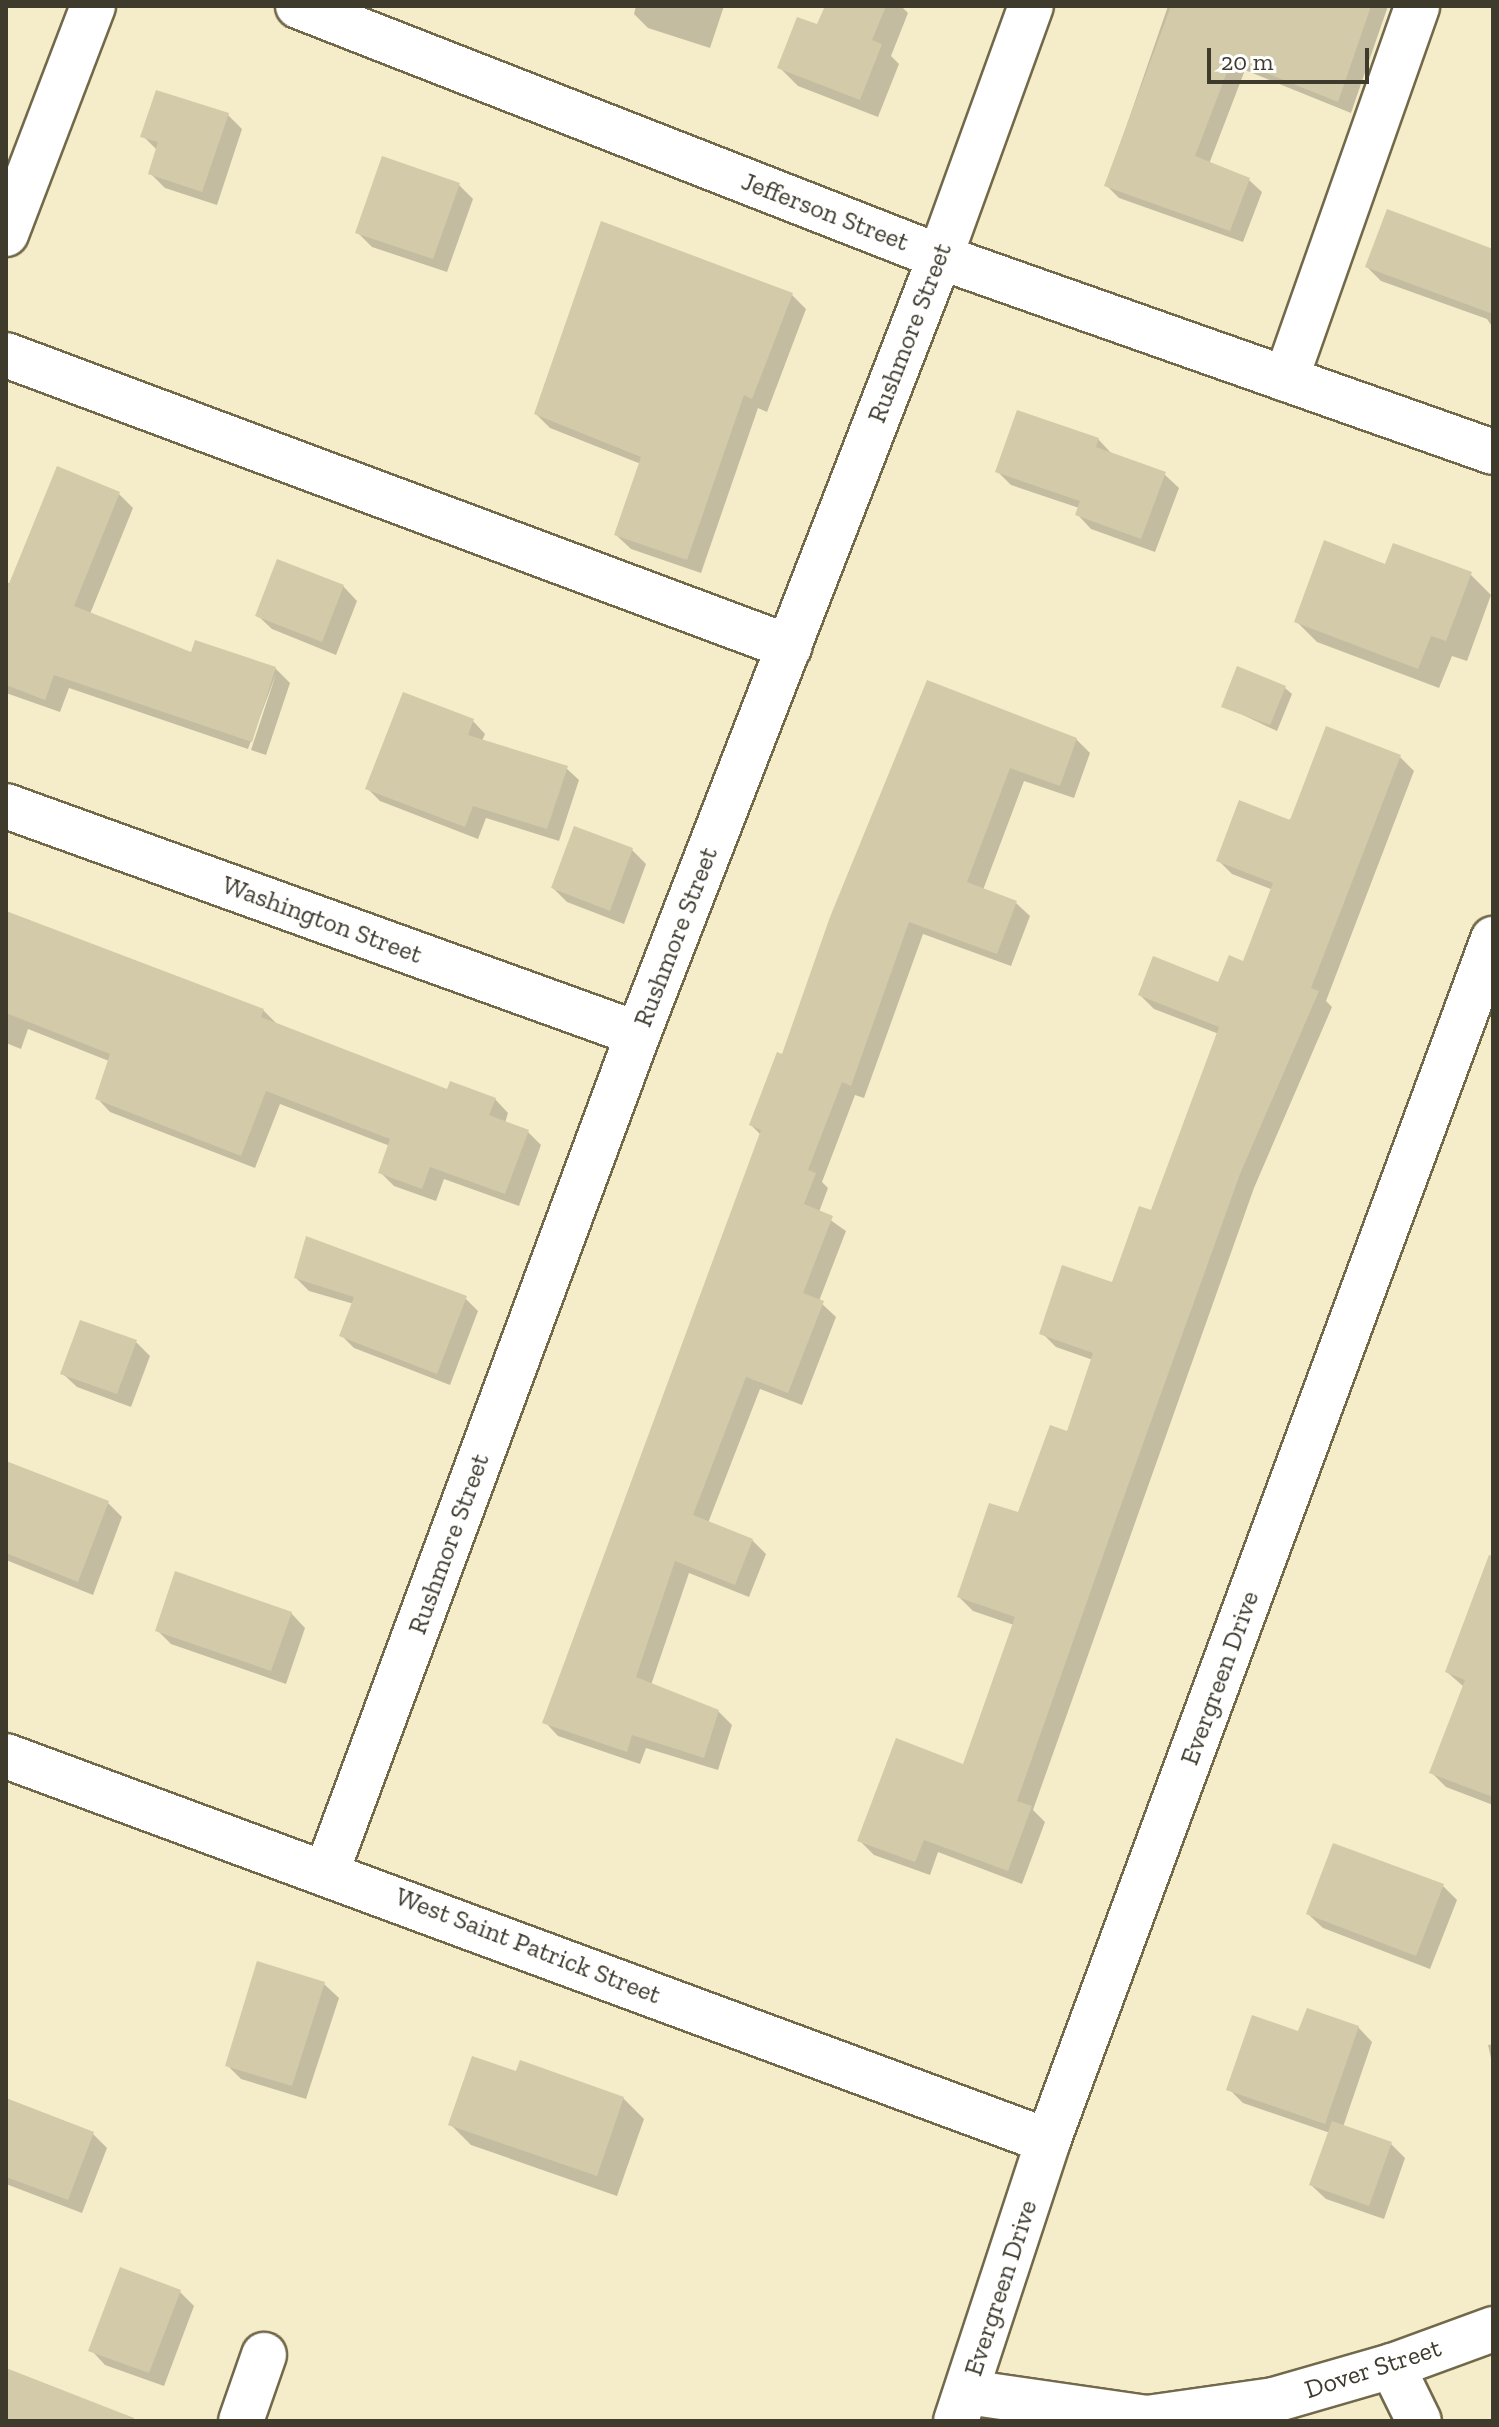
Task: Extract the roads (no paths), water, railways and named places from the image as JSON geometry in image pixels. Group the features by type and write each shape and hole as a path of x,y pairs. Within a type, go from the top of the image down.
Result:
{"street":[{"path":"6,234 93,6"},
{"name":"Jefferson Street","path":"298,6 940,257 1493,452"},
{"name":"Rushmore Street","path":"327,1871 638,1034 940,257 1031,6"},
{"path":"1286,379 1417,6"},
{"path":"6,355 789,647"},
{"name":"Washington Street","path":"6,806 638,1034"},
{"name":"Evergreen Drive","path":"961,2407 1048,2141 1493,939"},
{"name":"West Saint Patrick Street","path":"6,1756 327,1871 1048,2141"},
{"name":"Dover Street","path":"961,2407 1147,2418 1274,2400 1392,2366 1493,2329"},
{"path":"241,2421 264,2355"},
{"path":"1392,2366 1419,2421"}]}
